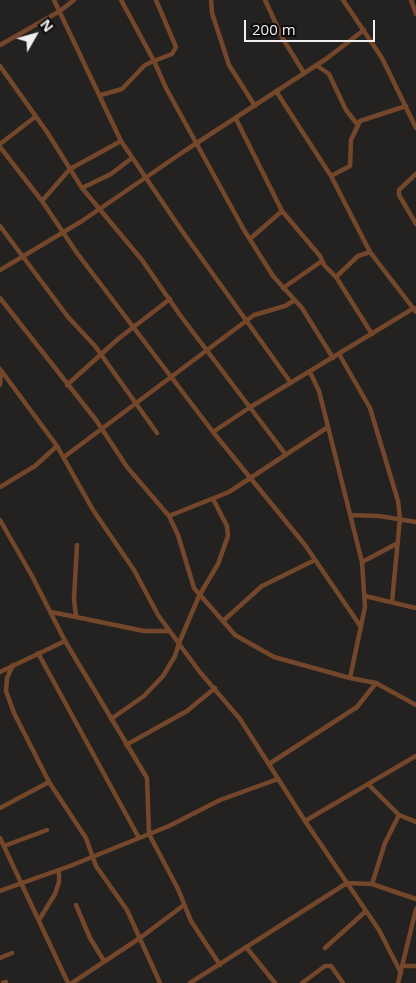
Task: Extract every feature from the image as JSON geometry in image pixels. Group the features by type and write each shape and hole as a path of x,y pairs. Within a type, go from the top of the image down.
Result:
{"street":[{"path":"54,0 101,95 121,141 145,178 290,383"},
{"path":"0,45 60,11 74,0"},
{"path":"121,0 236,217 283,288 295,300 333,358"},
{"path":"101,95 122,89 145,65 172,54 176,47 156,0"},
{"path":"211,0 212,13 229,65 255,106"},
{"path":"265,0 283,39 304,73"},
{"path":"343,0 382,58 416,128"},
{"path":"411,0 416,14"},
{"path":"0,270 25,257 99,210 316,66 364,30"},
{"path":"0,66 82,188 142,260 286,455"},
{"path":"316,66 329,74 346,110 357,124"},
{"path":"213,432 250,407 415,310 370,252 331,176 276,91"},
{"path":"331,176 350,166 351,140 357,124 364,118 406,106"},
{"path":"35,117 0,146 213,432 315,560 361,627"},
{"path":"236,119 282,211 305,235 322,261 336,277 372,334"},
{"path":"42,201 70,169 121,141"},
{"path":"82,188 111,174 132,158"},
{"path":"416,174 399,190 416,224"},
{"path":"250,238 282,211"},
{"path":"0,226 68,317 101,355 157,433"},
{"path":"336,277 358,256 370,252"},
{"path":"283,288 322,261"},
{"path":"0,298 102,430 127,467 169,516 178,535 189,577 199,596 223,621 244,641 274,657 350,678 376,683 416,705"},
{"path":"67,385 170,299"},
{"path":"64,457 246,321 264,311 278,309 295,300"},
{"path":"339,354 370,408 398,501 400,518 392,602"},
{"path":"0,385 1,370"},
{"path":"1,370 58,446 93,510 130,564 158,615 178,643 240,719 304,822 387,944 401,973"},
{"path":"310,372 320,391 362,562 365,596 361,627 350,678"},
{"path":"169,516 213,499 328,428"},
{"path":"1,485 35,466 58,446"},
{"path":"111,719 144,696 163,676 175,656 178,643 199,596 218,564 228,536 227,526 213,499"},
{"path":"350,515 400,518 416,522"},
{"path":"0,520 65,640 147,778 149,834 178,889 184,905 220,965"},
{"path":"362,562 398,542"},
{"path":"76,617 74,599 77,545"},
{"path":"223,621 262,586 315,560"},
{"path":"365,596 416,608"},
{"path":"51,612 118,627 157,632 170,631"},
{"path":"0,672 65,640"},
{"path":"38,653 139,838"},
{"path":"13,665 6,691 14,713 50,782 86,838 102,876 127,910 160,983"},
{"path":"269,764 357,707 376,683"},
{"path":"126,745 187,710 215,688"},
{"path":"304,822 416,756"},
{"path":"0,891 149,834 220,800 278,780"},
{"path":"0,808 50,782"},
{"path":"369,785 399,815 416,822"},
{"path":"372,884 385,843 399,815"},
{"path":"4,846 46,830"},
{"path":"0,838 68,983"},
{"path":"39,920 55,894 59,882 59,870"},
{"path":"190,983 197,981 246,947 347,883 372,884 416,899"},
{"path":"76,905 90,938 104,961"},
{"path":"72,983 140,938 184,905"},
{"path":"398,982 414,925 416,909"},
{"path":"325,948 366,911"},
{"path":"246,947 275,983"},
{"path":"0,958 12,953"},
{"path":"302,983 325,966 331,966 343,983"},
{"path":"403,966 416,966"}]}
